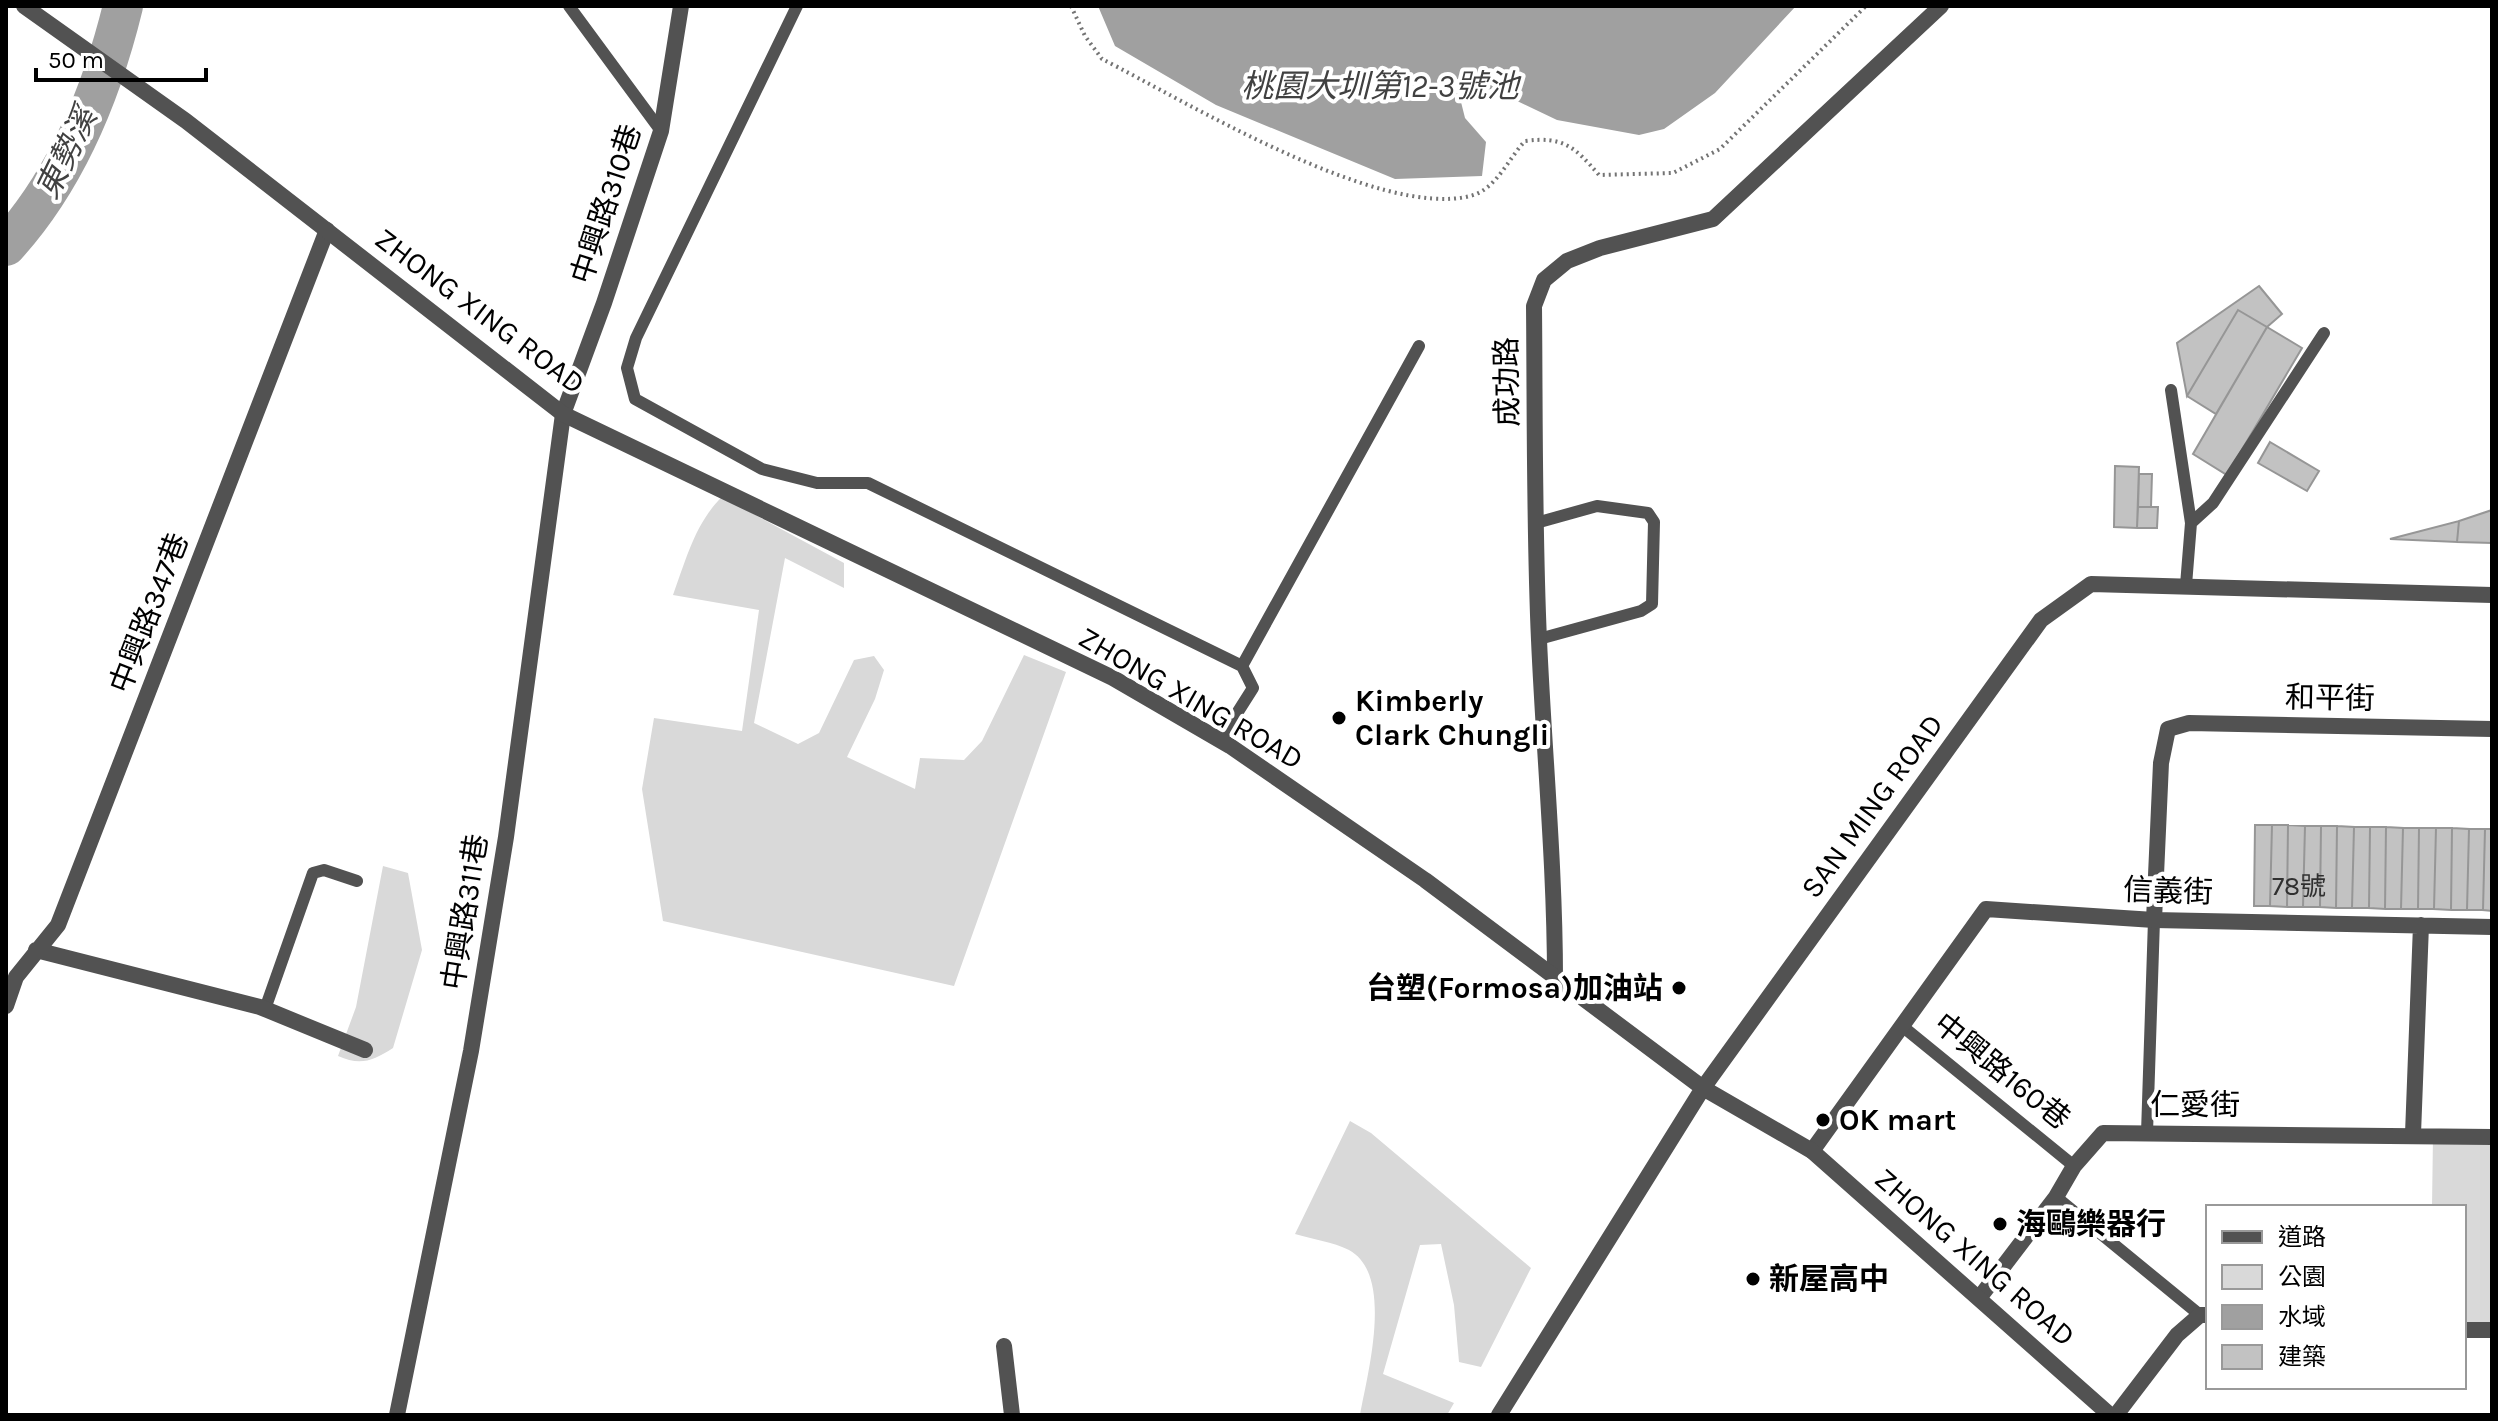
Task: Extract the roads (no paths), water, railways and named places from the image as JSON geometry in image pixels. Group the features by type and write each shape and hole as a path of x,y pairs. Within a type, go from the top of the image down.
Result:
{"street":[{"name":"ZHONG XING ROAD","path":"24,6 186,121 563,414 1113,678 1220,740 1425,880 1703,1088 1812,1151 2110,1415"},
{"name":"中興路310巷","path":"563,414 661,131 681,6"},
{"name":"成功路","path":"1555,979 1555,903 1539,639 1536,523 1534,306 1544,280 1567,261 1600,248 1713,219 1941,6"},
{"name":"中興路347巷","path":"6,1006 16,977 58,925 327,230"},
{"name":"中興路311巷","path":"397,1415 471,1051 506,837 563,414"},
{"name":"SAN MING ROAD","path":"1499,1415 1703,1088 2041,620 2091,584 2492,595"},
{"name":"和平街","path":"2154,920 2161,763 2168,729 2189,723 2492,729"},
{"name":"信義街","path":"1902,1026 1986,909 2154,920 2492,927"},
{"path":"2413,1134 2421,925"},
{"path":"36,950 265,1009 365,1050"},
{"name":"中興路160巷","path":"1812,1151 1902,1026"},
{"name":"仁愛街","path":"1980,1297 2056,1197 2074,1166 2103,1133 2492,1137"},
{"path":"2116,1415 2177,1335 2204,1315"},
{"path":"2466,1330 2492,1330"},
{"path":"1004,1346 1012,1415"}],"lane":[{"path":"569,6 661,131"},
{"path":"797,6 636,338 627,368 635,399 762,469 817,483 868,483 1242,666 1253,688 1220,740"},
{"path":"2191,523 2213,503 2324,333"},
{"path":"1242,666 1419,346"},
{"path":"2171,390 2191,523 2186,585"},
{"path":"1536,523 1597,506 1648,513 1654,522 1652,604 1641,611 1539,639"},
{"path":"265,1009 313,873 324,870 357,881"},
{"path":"2147,1133 2154,920"},
{"name":"中興路160巷","path":"1902,1026 2074,1166"},
{"path":"2056,1197 2204,1315"}],"water":[{"name":"桃園大圳第12-3號池","path":"1098,6 1796,6 1715,93 1664,129 1639,135 1557,120 1492,89 1474,91 1461,102 1465,118 1486,142 1482,176 1395,179 1216,105 1115,46"}],"waterway":[{"name":"東勢溪","path":"6,246 47,193 79,134 93,102 123,6"}],"place":[{"name":"Kimberly Clark Chungli","path":"1339,718"},
{"name":"台塑(Formosa)加油站","path":"1679,988"},
{"name":"OK mart","path":"1823,1120"},
{"name":"海鷗樂器行","path":"2000,1224"},
{"name":"新屋高中","path":"1753,1279"}]}
